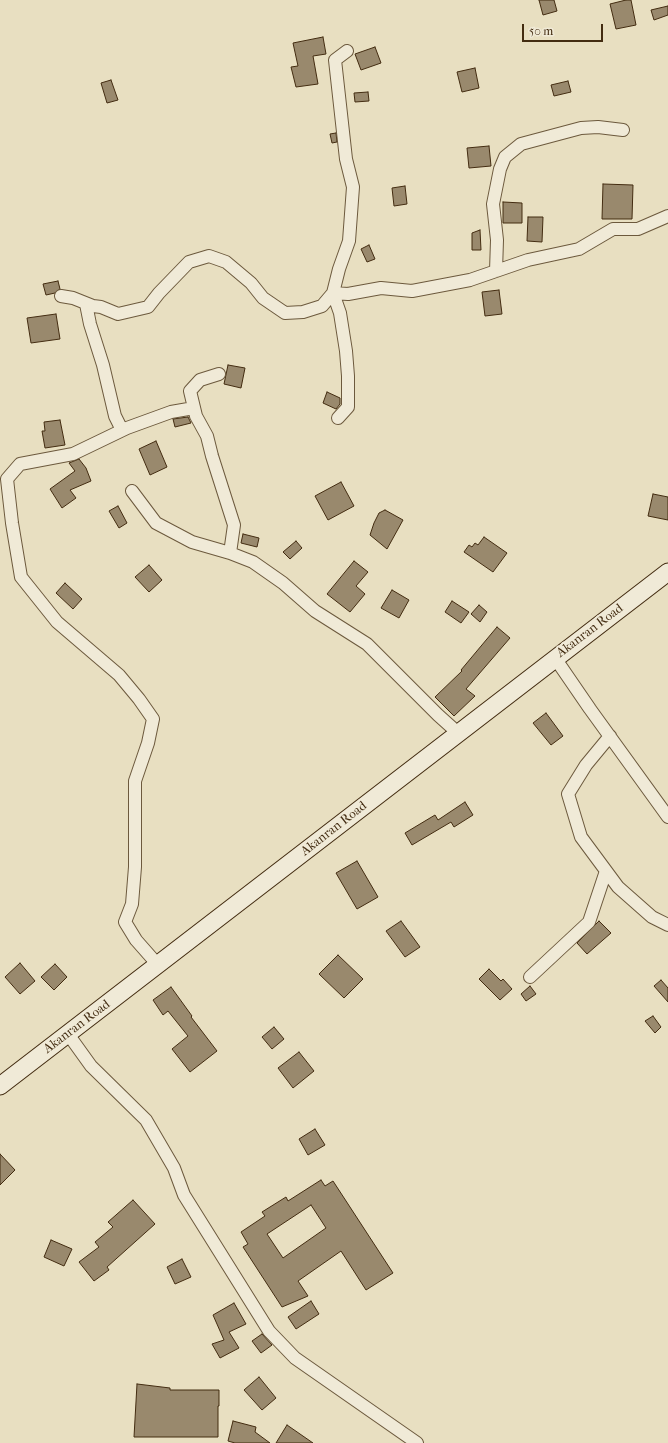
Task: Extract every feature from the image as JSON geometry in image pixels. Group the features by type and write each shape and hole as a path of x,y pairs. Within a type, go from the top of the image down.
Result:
{"main road":[{"name":"Akanran Road","path":"0,1086 668,572"}],"street":[{"path":"61,296 73,298 86,304 101,307 118,314 148,307 159,293 189,262 209,256 226,262 251,283 263,298 285,313 303,312 322,306 333,293 339,269 349,241 353,187 346,159 335,60 346,51"},
{"path":"496,271 497,240 493,204 500,169 505,157 521,144 581,128 598,127 622,130"},
{"path":"333,293 348,294 381,288 412,291 470,280 528,260 579,249 613,229 638,229 668,216"},
{"path":"333,293 340,313 348,376 348,407 338,418"},
{"path":"86,304 115,416 122,430"},
{"path":"218,374 200,380 190,391 196,416 207,436 234,525 230,553"},
{"path":"158,965 136,940 125,922 132,904 135,867 135,781 148,743 154,719 140,699 119,675 57,622 21,578 7,480 20,464 73,454 122,430 171,412 194,408"},
{"path":"132,491 156,523 192,542 230,553 253,562 283,583 315,610 367,644 458,733"},
{"path":"555,658 668,817"},
{"path":"610,736 586,765 568,794 581,837 618,887 652,917 668,926"},
{"path":"530,977 589,922 606,871"},
{"path":"68,1034 92,1066 146,1120 174,1168 184,1195 269,1331 295,1358 417,1443"}],"building":[{"path":"539,0 554,0 557,11 543,15"},
{"path":"631,0 636,25 616,29 610,4"},
{"path":"668,6 668,15 654,20 651,10"},
{"path":"323,37 326,54 313,56 318,84 296,87 291,67 298,66 293,43"},
{"path":"375,47 381,63 361,70 355,54"},
{"path":"475,68 479,88 462,92 457,72"},
{"path":"111,80 118,100 107,103 101,83"},
{"path":"568,81 571,92 554,96 551,85"},
{"path":"368,92 369,101 355,102 354,93"},
{"path":"336,133 337,142 332,143 330,134"},
{"path":"489,146 491,166 469,168 467,148"},
{"path":"603,184 633,185 632,219 602,219"},
{"path":"405,186 407,204 394,206 392,188"},
{"path":"503,202 522,203 522,223 503,223"},
{"path":"528,217 543,217 542,242 527,241"},
{"path":"480,230 481,250 472,250 472,233"},
{"path":"369,245 375,259 367,262 361,249"},
{"path":"58,281 60,289 55,293 46,295 43,284"},
{"path":"499,290 502,314 485,316 482,292"},
{"path":"56,314 60,339 31,343 27,318"},
{"path":"228,365 245,368 241,388 224,384"},
{"path":"327,392 340,398 340,404 336,409 323,403"},
{"path":"188,417 191,423 175,427 173,419"},
{"path":"60,420 65,445 45,448 42,431 45,431 44,422"},
{"path":"156,441 167,467 150,475 139,449"},
{"path":"79,459 86,468 91,481 70,490 76,498 62,508 50,489 75,471 69,463"},
{"path":"341,482 354,506 328,520 315,496"},
{"path":"653,494 668,497 668,520 648,516"},
{"path":"118,506 127,523 119,528 109,511"},
{"path":"385,510 403,520 387,549 370,535 379,513"},
{"path":"243,534 259,538 257,547 241,543"},
{"path":"484,537 507,553 493,572 464,552 469,545 472,547 475,543 478,545"},
{"path":"296,541 302,548 290,559 283,552"},
{"path":"354,561 368,572 356,586 365,594 350,612 327,594"},
{"path":"149,565 162,580 149,592 135,577"},
{"path":"65,583 82,599 73,609 56,593"},
{"path":"392,590 409,600 399,618 381,608"},
{"path":"452,601 469,612 461,623 445,612"},
{"path":"479,605 487,612 480,622 471,614"},
{"path":"497,627 510,638 466,689 475,696 454,716 435,697 462,671 461,670"},
{"path":"546,713 563,736 551,745 533,723"},
{"path":"465,802 473,815 454,827 451,822 412,845 405,833 435,815 438,820"},
{"path":"357,861 378,897 357,909 336,873"},
{"path":"401,921 420,947 405,957 386,931"},
{"path":"599,921 611,933 587,954 577,943"},
{"path":"338,955 363,979 344,998 319,974"},
{"path":"20,963 35,981 20,994 5,977"},
{"path":"55,964 67,977 54,990 41,977"},
{"path":"489,969 501,981 503,979 512,989 500,1000 479,979"},
{"path":"661,980 668,988 668,1002 654,986"},
{"path":"530,986 536,994 526,1001 521,994"},
{"path":"171,987 192,1016 191,1017 217,1051 190,1072 172,1049 188,1036 168,1011 163,1015 153,1000"},
{"path":"653,1016 661,1027 655,1033 645,1021"},
{"path":"274,1027 284,1039 272,1049 262,1037"},
{"path":"299,1052 314,1071 293,1088 278,1068"},
{"path":"315,1129 325,1145 308,1155 299,1139"},
{"path":"0,1154 15,1170 0,1185"},
{"path":"321,1180 325,1186 333,1181 393,1273 366,1290 341,1251 298,1281 308,1296 282,1307 243,1247 248,1244 241,1232 265,1216 262,1212 286,1197 288,1201","holes":["311,1205 326,1228 283,1258 267,1234"]},
{"path":"133,1200 155,1224 107,1267 109,1270 94,1281 79,1262 99,1247 95,1242 113,1227 108,1222"},
{"path":"51,1240 72,1249 64,1266 44,1257"},
{"path":"182,1259 191,1277 175,1284 167,1267"},
{"path":"311,1301 319,1314 296,1329 288,1317"},
{"path":"234,1303 246,1324 229,1332 239,1348 220,1358 212,1344 224,1340 213,1315"},
{"path":"262,1334 272,1345 261,1353 252,1341"},
{"path":"259,1377 276,1398 262,1410 244,1390"},
{"path":"137,1384 170,1388 170,1390 219,1390 218,1437 134,1437"},
{"path":"233,1421 256,1427 255,1432 270,1443 235,1443 228,1441"},
{"path":"287,1425 313,1443 276,1443"}]}
